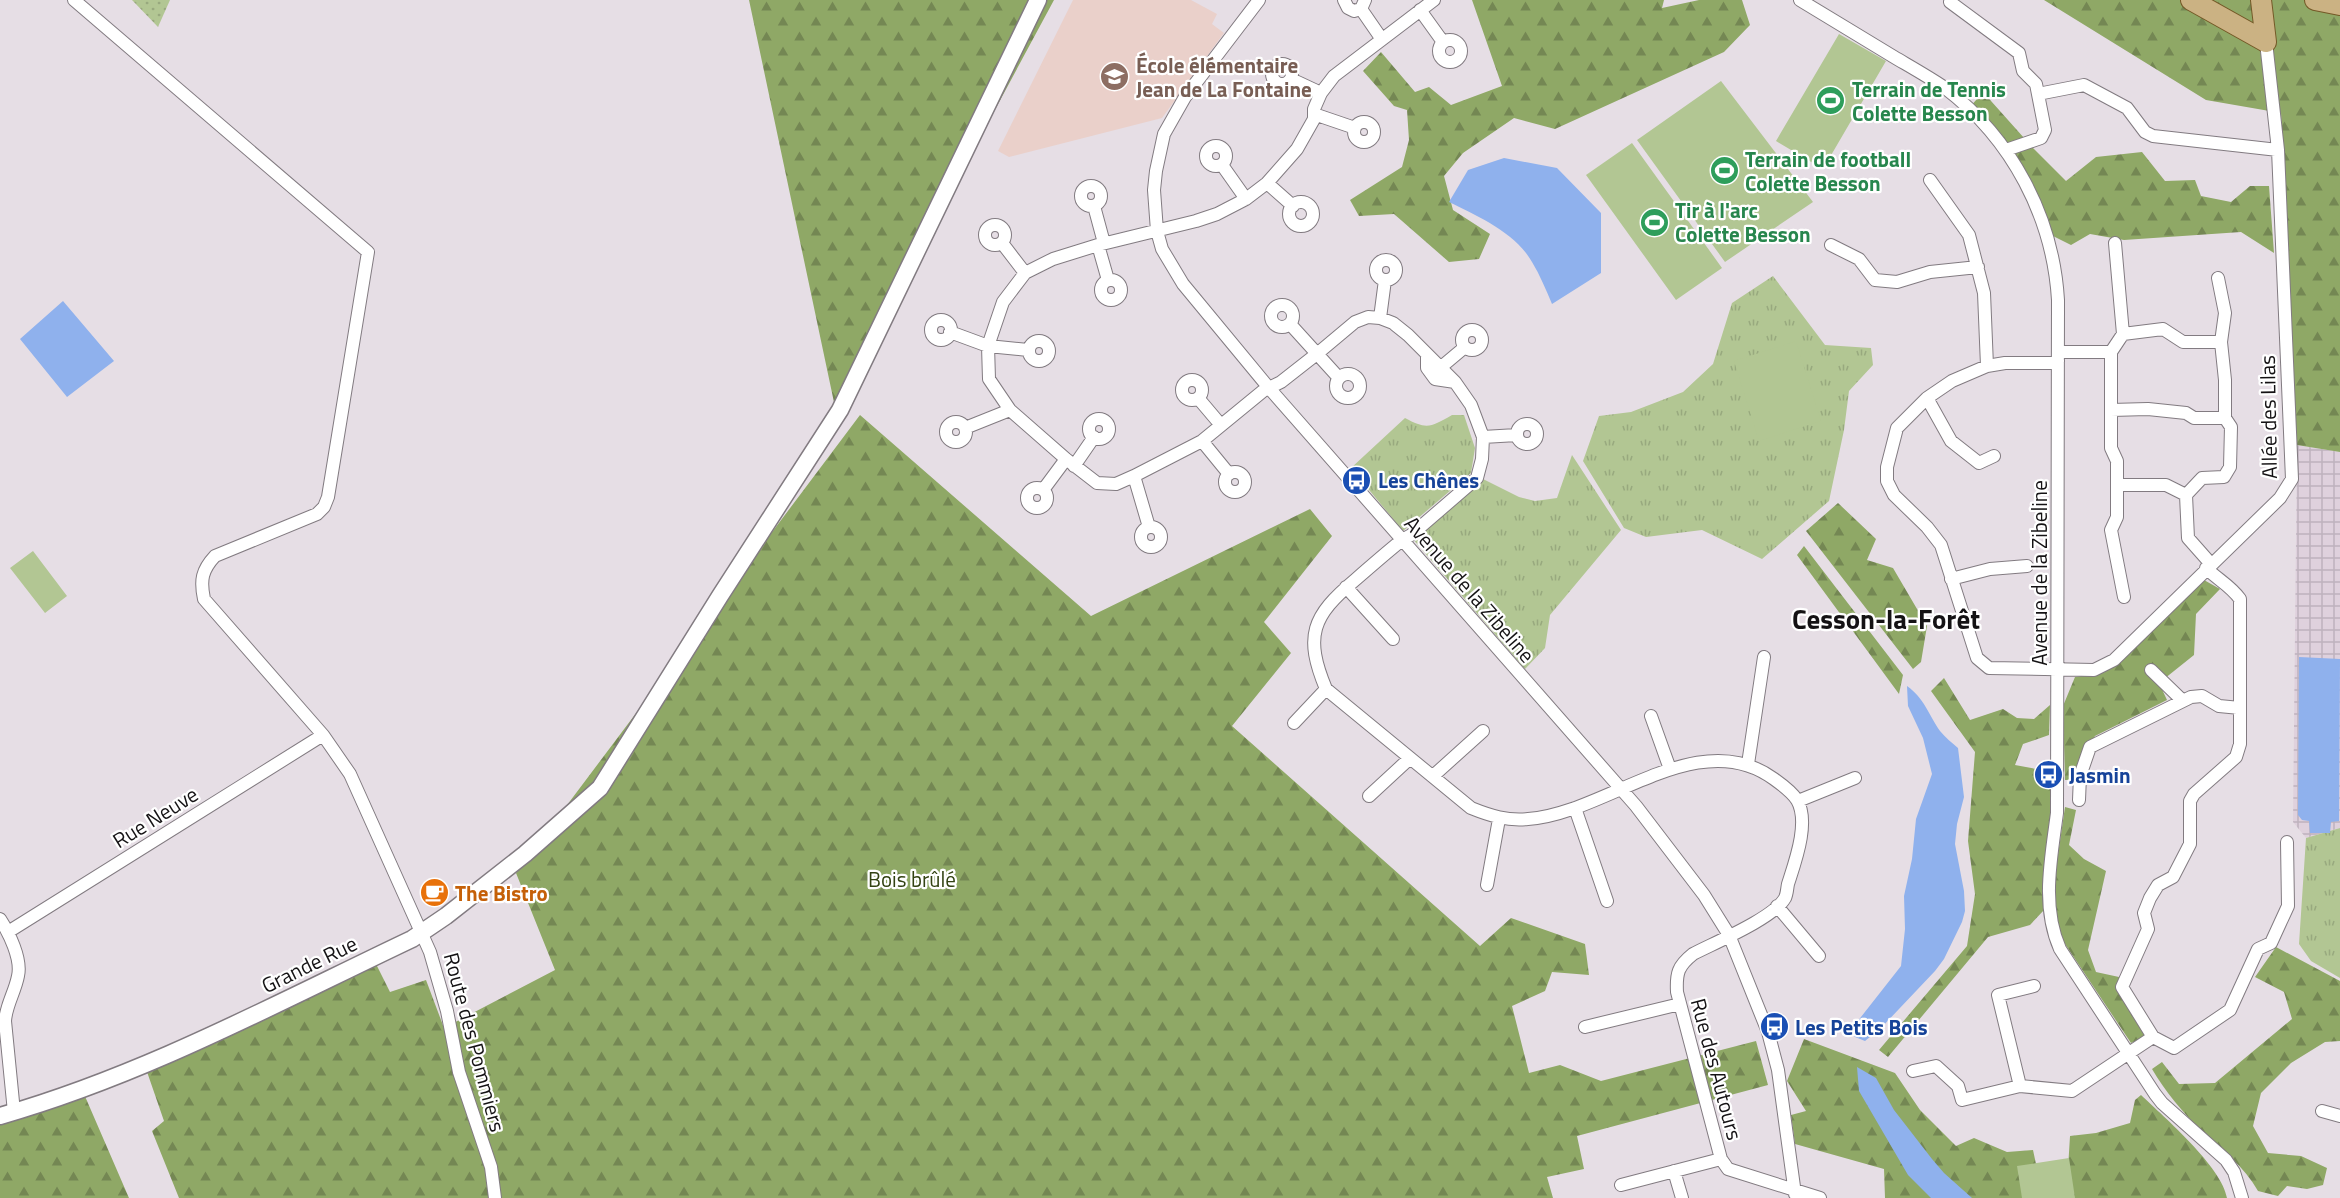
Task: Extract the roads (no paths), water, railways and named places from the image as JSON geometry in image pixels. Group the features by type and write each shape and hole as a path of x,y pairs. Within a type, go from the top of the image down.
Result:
{"main road":[{"name":"Grande Rue","path":"7,1114 188,1047 412,939 446,916 525,854 600,788 694,636 840,410 1038,0"},
{"path":"2191,0 2266,42"},
{"path":"2260,0 2266,42"},
{"path":"2315,0 2340,6"}],"street":[{"name":"Route des Pommiers","path":"74,0 368,252 328,497 324,507 317,514 215,556 201,576 204,599 324,735 350,774 413,916 423,932 447,1011 459,1072 490,1167 495,1198"},
{"name":"Avenue de la Zibeline","path":"1259,0 1185,97 1164,134 1154,190 1157,231 1162,249 1183,284 1269,388 1620,789 1671,850 1704,895 1729,935 1766,1027 1775,1057 1795,1194"},
{"path":"1344,0 1350,10 1363,4 1381,38"},
{"path":"1434,0 1342,68 1321,93 1314,119 1297,148 1267,183 1246,199 1217,214 1101,244 1053,260 1025,273 1003,302 988,346 989,379 1010,410 1070,462 1097,483 1116,483 1202,441 1220,424 1318,353 1355,322 1368,317 1380,318 1393,324 1408,335 1455,382 1471,405 1483,438 1482,459 1477,478 1411,536 1402,540 1346,587 1330,602 1319,618 1314,642 1316,665 1326,689 1409,759 1472,808 1499,819 1530,819 1575,808 1670,770 1702,763 1731,761 1748,764 1781,784 1798,801 1802,823 1799,845 1784,899 1777,906 1819,956"},
{"name":"Avenue de la Zibeline","path":"1800,0 1943,87 1984,124 2007,150 2031,193 2051,247 2058,300 2060,565 2057,813 2049,874 2052,929 2060,950 2162,1103 2226,1160 2234,1172 2242,1198"},
{"path":"1950,2 2019,52 2023,71 2036,84 2045,130 2041,138 2007,150"},
{"path":"1420,10 1443,42"},
{"name":"Allée des Lilas","path":"1927,398 1897,428 1887,467 1887,481 1894,495 1927,527 1941,545 1977,658 1986,667 2002,670 2094,670 2114,660 2280,498 2292,479 2278,150 2266,42"},
{"path":"1291,79 1321,93"},
{"path":"2038,94 2084,85 2127,108 2145,132 2153,136 2278,150"},
{"path":"1314,114 1355,128"},
{"path":"1222,165 1246,199"},
{"path":"1930,180 1969,235 1984,294 1987,366"},
{"path":"1267,183 1293,206"},
{"path":"1094,206 1108,280"},
{"path":"1002,243 1025,273"},
{"path":"2115,243 2123,334 2111,352 2111,448 2117,461 2117,517 2111,530 2124,597"},
{"path":"1831,245 1859,259 1875,280 1897,282 1930,272 1978,267"},
{"path":"2218,278 2225,314 2221,342 2225,380 2225,418 2231,427 2230,467 2224,477 2202,478 2186,495 2188,538 2217,579 2234,590 2240,599 2239,751 2236,757 2194,794 2190,801 2190,844 2173,878 2158,885 2144,913 2148,929 2122,987 2153,1037 2174,1048 2230,1010 2258,949 2271,943 2288,906 2287,842"},
{"path":"1380,318 1385,280"},
{"path":"1290,324 1339,378"},
{"path":"2123,334 2163,329 2183,342 2221,342"},
{"path":"951,332 988,346 1028,350"},
{"path":"1440,368 1465,347"},
{"path":"1994,456 1979,463 1952,441 1927,398 1952,381 1987,366 2005,363 2051,363 2058,357 2111,352"},
{"path":"1427,355 1427,368 1435,379 1455,382"},
{"path":"1198,398 1220,424"},
{"path":"2111,410 2148,409 2186,413 2194,418 2225,418"},
{"path":"965,428 1010,410"},
{"path":"1483,438 1517,435"},
{"path":"1042,490 1094,437"},
{"path":"1202,441 1229,474"},
{"path":"1134,476 1149,527"},
{"path":"2117,485 2166,485 2186,495"},
{"path":"1951,579 1990,569 2027,566"},
{"path":"1346,587 1393,639"},
{"path":"1748,764 1764,657"},
{"path":"2151,670 2182,701"},
{"path":"1294,723 1326,689"},
{"path":"2079,800 2080,776 2091,747 2191,697 2202,696 2219,706 2240,708"},
{"path":"1651,716 1670,770"},
{"path":"1433,776 1483,731"},
{"name":"Rue Neuve","path":"8,932 324,735"},
{"path":"1369,796 1409,759"},
{"path":"1798,801 1855,778"},
{"path":"1575,808 1606,901"},
{"path":"1487,885 1499,819"},
{"name":"Rue des Autours","path":"1777,906 1768,915 1693,954 1683,962 1676,976 1680,1004 1720,1159 1728,1169 1795,1194 1820,1198"},
{"path":"0,919 8,932 19,974 5,1021 7,1114"},
{"path":"2020,1086 1998,996 2034,986"},
{"path":"1585,1027 1680,1004"},
{"path":"1913,1071 1935,1066 1958,1086 1962,1100 2020,1086 2072,1091 2153,1037"},
{"path":"2322,1111 2340,1116"},
{"path":"1622,1185 1720,1159"},
{"path":"1674,1171 1682,1198"}],"water":[{"path":"1504,158 1557,168 1601,213 1601,273 1552,304 1535,267 1516,242 1495,226 1449,202 1468,170"},
{"path":"63,301 114,361 67,397 20,339"},
{"path":"2299,657 2340,659 2339,821 2331,822 2330,833 2310,833 2309,821 2302,820 2298,815"},
{"path":"1907,686 1922,701 1940,731 1958,748 1964,797 1955,844 1964,891 1965,911 1944,959 1935,971 1881,1028 1865,1041 1855,1037 1850,1031 1901,966 1905,929 1904,896 1912,859 1916,819 1932,774 1923,738 1908,706"},
{"path":"1857,1067 1876,1078 1894,1110 1932,1159 1972,1198 1931,1198 1908,1175 1859,1091"}],"place":[{"name":"École élémentaire Jean de La Fontaine","path":"1115,77"},
{"name":"Terrain de Tennis Colette Besson","path":"1831,101"},
{"name":"Terrain de football Colette Besson","path":"1724,171"},
{"name":"Tir à l'arc Colette Besson","path":"1654,222"},
{"name":"Les Chênes","path":"1357,480"},
{"name":"Jasmin","path":"2048,775"},
{"name":"The Bistro","path":"434,893"},
{"name":"Les Petits Bois","path":"1774,1027"}],"district":[{"name":"Cesson-la-Forêt","path":"1886,618"}],"park label":[{"name":"Bois brûlé","path":"912,879"}]}
